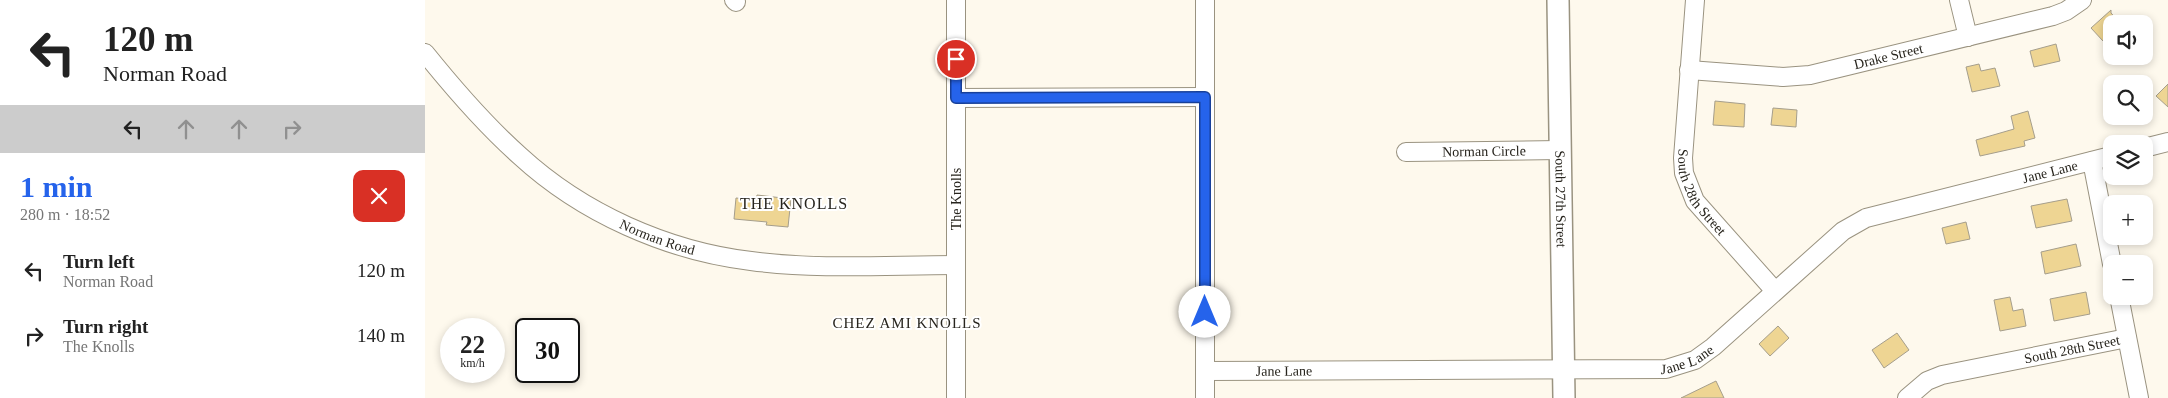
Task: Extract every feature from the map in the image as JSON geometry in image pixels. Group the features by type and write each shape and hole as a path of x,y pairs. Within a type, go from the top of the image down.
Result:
{"main road":[{"name":"South 27th Street","path":"1558,0 1564,398"}],"street":[{"name":"The Knolls","path":"956,0 956,398"},
{"path":"1205,0 1205,398"},
{"name":"South 28th Street","path":"1695,0 1683,158 1689,187 1704,213 1775,292"},
{"path":"1959,0 1968,37"},
{"name":"Drake Street","path":"1689,70 1783,77 1810,76 2053,16 2065,11 2081,0"},
{"name":"Norman Road","path":"425,53 485,122 522,158 577,199 639,231 701,252 750,261 787,265 956,265"},
{"path":"956,98 1205,97"},
{"path":"2153,146 2168,142"},
{"name":"Norman Circle","path":"1406,152 1560,150"},
{"name":"Jane Lane","path":"1205,371 1564,370 1681,366 1705,354 1843,231 1866,218 2103,158"},
{"path":"2092,161 2110,255"},
{"path":"2121,305 2139,398"},
{"name":"South 28th Street","path":"1907,398 1927,381 1941,375 2127,338"}],"building":[{"path":"2111,10 2113,15 2105,15"},
{"path":"2103,17 2103,41 2091,28"},
{"path":"2056,44 2060,61 2034,67 2030,51"},
{"path":"1979,64 1981,71 1995,68 2000,86 1972,92 1966,67"},
{"path":"2168,84 2168,107 2156,96"},
{"path":"1715,101 1745,104 1744,127 1713,125"},
{"path":"1773,108 1797,110 1796,127 1771,125"},
{"path":"2028,111 2035,138 2024,141 2025,146 1980,156 1976,140 2014,129 2011,116"},
{"path":"757,195 791,199 788,227 766,225 767,222 734,219 736,198 756,200"},
{"path":"2067,199 2072,221 2036,228 2031,206"},
{"path":"1966,222 1970,239 1946,244 1942,228"},
{"path":"2076,244 2081,266 2045,274 2041,252"},
{"path":"2086,292 2090,314 2054,321 2050,299"},
{"path":"2010,297 2013,311 2023,309 2026,326 2000,331 1994,300"},
{"path":"1778,326 1789,338 1770,356 1759,344"},
{"path":"1897,333 1909,350 1884,368 1872,350"},
{"path":"1716,381 1724,398 1681,398"}],"district":[{"name":"THE KNOLLS","path":"794,203"},
{"name":"CHEZ AMI KNOLLS","path":"907,323"}],"route":[{"path":"956,59 956,98 1205,97 1205,312"}]}
